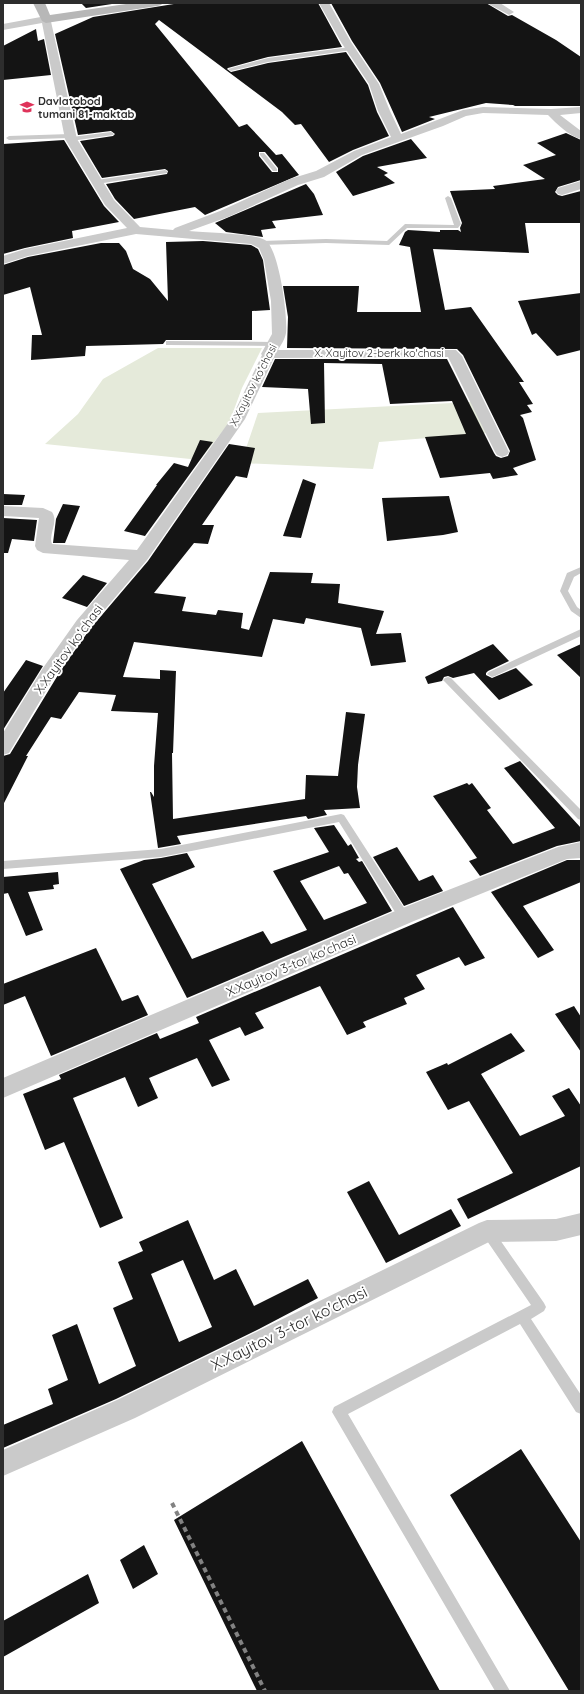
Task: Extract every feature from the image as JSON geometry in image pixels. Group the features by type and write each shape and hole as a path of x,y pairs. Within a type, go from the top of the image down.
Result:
{"street":[{"path":"39,3 46,19 70,137 109,202 136,230"},
{"path":"3,27 46,19 157,3"},
{"path":"324,3 350,49 374,84 384,111 398,139"},
{"path":"492,3 509,12"},
{"path":"167,234 184,230 286,184 320,174 358,153 464,113 483,110 551,112 581,110"},
{"path":"551,112 581,136"},
{"path":"562,191 581,185"},
{"path":"3,260 25,253 136,230 167,234 235,238 253,240 261,243"},
{"name":"X.Xayitov koʻchasi","path":"3,748 53,666 84,624 141,556 238,419 279,334 278,301 270,260 261,243"},
{"name":"X. Xayitov 2-berk koʼchasi","path":"272,349 451,353 455,356 502,452"},
{"path":"3,511 43,513 47,515 47,522 42,540 43,546 49,549 141,556"},
{"name":"X.Xayitov 3-tor koʼchasi","path":"3,1088 404,917 565,852 581,850"},
{"name":"X.Xayitov 3-tor koʼchasi","path":"3,1463 126,1409 487,1230 556,1230 581,1224"}],"lane":[{"path":"231,69 268,60 350,49"},
{"path":"9,138 70,137 111,134"},
{"path":"262,154 275,170"},
{"path":"97,182 165,172"},
{"path":"261,243 326,241 389,243 405,226 456,227 458,224 457,219 448,198"},
{"path":"170,343 272,349"},
{"path":"581,570 570,575 564,591 574,609 581,615"},
{"path":"492,674 581,632"},
{"path":"448,680 581,816"},
{"path":"3,865 161,853 341,818 404,917"},
{"path":"487,1230 540,1307 339,1412 503,1691"},
{"path":"522,1317 581,1407"}],"green space":[{"path":"158,348 262,348 242,388 229,423 200,460 45,444 78,414 103,379"},
{"path":"471,402 488,433 379,442 373,469 241,463 258,413"}],"building":[{"path":"81,3 111,3 112,4 86,8"},
{"path":"180,3 318,3 342,47 268,57 227,69 231,72 268,63 346,52 368,85 377,112 389,136 353,150 329,162 301,124 295,125 282,112 159,20 155,24 239,127 247,124 276,155 282,154 299,175 205,215 195,207 134,219 115,199 106,184 167,174 168,171 165,169 102,178 80,141 113,136 115,134 111,131 78,135 55,34 93,17","holes":["259,152 265,152 278,168 278,172 272,172 259,156"]},
{"path":"331,3 486,3 508,16 512,15 556,40 581,57 581,106 515,106 486,103 429,117 435,119 402,132 380,83 352,41"},
{"path":"36,29 38,41 44,39 51,75 3,80 3,46"},
{"path":"566,133 581,140 581,180 558,187 555,192 562,196 581,191 581,223 525,223 529,253 433,249 445,310 471,307 524,382 519,382 533,404 527,405 532,412 520,415 523,418 536,460 513,468 518,475 493,479 490,473 440,478 425,437 466,434 452,401 390,404 382,364 324,363 325,423 311,424 308,389 262,387 275,359 447,359 494,453 496,456 501,458 508,456 510,451 463,355 457,349 287,348 288,317 283,286 359,286 357,312 421,312 410,247 399,245 405,232 408,230 440,232 440,230 458,230 461,232 460,228 462,223 450,191 495,189 493,186 545,179 523,165 556,155 537,143"},
{"path":"411,139 427,158 377,167 388,173 384,175 395,183 353,196 336,172 363,156"},
{"path":"64,140 104,206 119,222 72,231 73,238 3,254 3,144"},
{"path":"306,184 314,194 323,215 272,221 276,228 261,230 263,237 226,232 215,223"},
{"path":"203,241 251,245 258,249 263,260 270,310 252,311 252,340 166,340 163,344 86,346 85,356 31,360 32,335 42,335 30,287 3,295 3,265 28,257 101,243 119,243 126,251 133,269 150,279 168,301 166,242"},
{"path":"581,293 581,350 557,356 536,333 532,335 518,301"},
{"path":"200,440 213,442 145,536 124,531 156,485 174,463 188,467"},
{"path":"229,444 255,448 247,478 236,476 202,525 214,525 208,544 194,543 154,593 186,597 182,611 216,615 218,610 243,613 241,628 249,630 270,572 313,573 311,583 340,584 338,603 384,611 376,634 401,633 406,662 371,666 361,628 306,618 304,624 273,619 262,657 134,642 123,677 160,679 160,670 176,671 172,753 173,819 305,799 306,775 338,776 346,712 365,714 358,765 357,787 360,808 324,810 327,815 308,819 306,816 177,836 181,844 158,848 150,792 154,797 154,766 158,713 111,711 116,695 79,692 61,719 51,717 26,756 28,756 3,805 3,756 10,754 61,670 90,629 148,561"},
{"path":"303,479 316,484 301,538 283,536"},
{"path":"3,494 25,495 22,505 3,505"},
{"path":"449,496 458,532 387,541 382,498"},
{"path":"63,504 80,506 65,543 53,543 56,519"},
{"path":"3,518 37,520 34,541 12,539 8,553 3,553"},
{"path":"83,575 107,583 87,607 62,598"},
{"path":"493,644 509,661 488,671 486,675 492,678 516,668 533,685 499,700 474,673 453,678 448,676 444,677 442,681 428,684 425,677"},
{"path":"581,644 581,678 557,655"},
{"path":"26,660 43,666 3,730 3,693"},
{"path":"520,761 581,828 581,841 557,846 480,876 469,861 477,858 433,796 467,783 469,785 472,783 491,808 487,810 513,844 555,828 504,768"},
{"path":"334,825 348,846 351,844 359,858 356,859 359,862 362,861 392,911 187,998 120,869 144,860 187,853 195,867 152,884 192,959 263,931 271,944 307,930 273,871 329,852 314,828","holes":["339,866 344,874 348,873 367,903 324,920 300,881"]},
{"path":"397,847 419,881 433,875 443,891 404,906 373,857"},
{"path":"567,860 581,860 581,882 523,906 554,950 538,958 491,892"},
{"path":"58,872 59,884 53,885 54,889 28,892 43,930 26,936 8,893 3,894 3,877"},
{"path":"453,907 485,958 465,966 459,957 416,975 425,989 404,998 407,1004 363,1022 366,1027 347,1035 320,986 255,1013 264,1028 245,1036 240,1027 209,1040 230,1080 212,1087 197,1058 149,1078 158,1098 138,1107 125,1077 73,1098 123,1218 100,1228 64,1142 45,1150 23,1094 61,1079 59,1075 157,1033 160,1039 199,1023 196,1017"},
{"path":"96,948 122,1001 138,995 148,1015 51,1056 25,996 3,1005 3,984"},
{"path":"574,1006 581,1017 581,1052 555,1014"},
{"path":"511,1033 525,1051 481,1074 520,1136 565,1116 552,1096 569,1088 581,1106 581,1166 468,1219 457,1199 513,1173 469,1101 448,1110 426,1072 447,1063 448,1065"},
{"path":"369,1181 399,1235 451,1209 461,1226 386,1263 347,1192"},
{"path":"188,1220 214,1280 236,1269 254,1306 308,1279 318,1298 259,1329 116,1399 3,1448 3,1425 53,1404 48,1389 68,1380 52,1335 77,1324 99,1384 136,1366 113,1308 133,1299 118,1262 143,1251 139,1242","holes":["183,1260 212,1327 179,1342 151,1274"]},
{"path":"302,1441 440,1691 257,1691 174,1520"},
{"path":"521,1449 581,1542 581,1691 569,1691 450,1495"},
{"path":"144,1545 158,1574 133,1589 120,1560"},
{"path":"88,1574 99,1603 3,1657 3,1621"}],"railway":[{"path":"172,1503 265,1691"}],"place":[{"name":"Davlatobod tumani 81-maktab","path":"27,107"}]}
